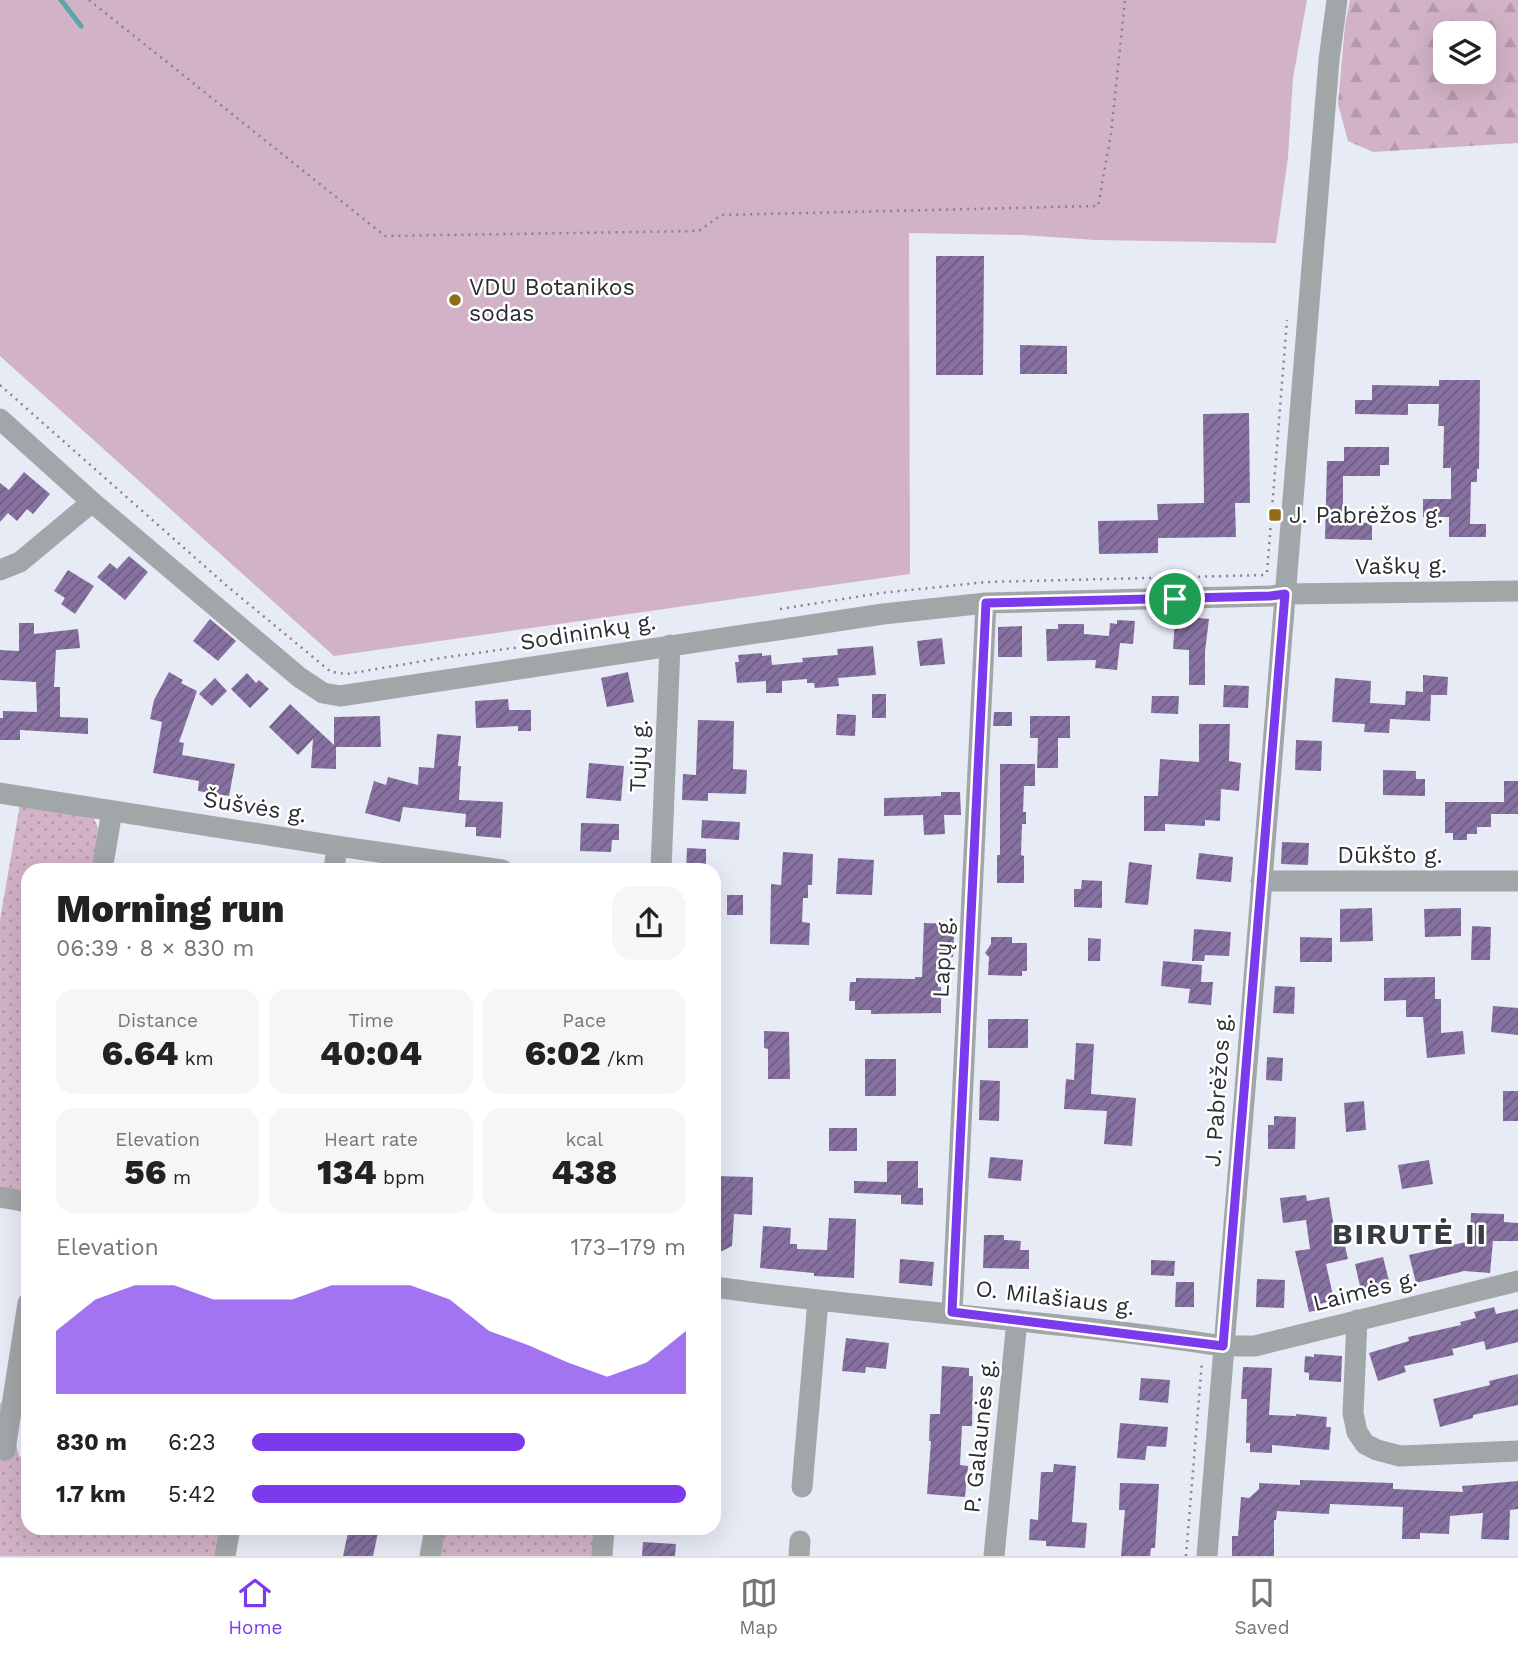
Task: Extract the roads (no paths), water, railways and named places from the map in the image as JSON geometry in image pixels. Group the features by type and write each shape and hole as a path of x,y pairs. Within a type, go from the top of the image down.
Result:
{"street":[{"name":"J. Pabrėžos g.","path":"1207,1556 1213,1344 1261,881 1329,60 1337,0"},
{"name":"Sodininkų g.","path":"0,419 92,502 323,694 360,694 883,614 986,603 1285,594"},
{"path":"0,570 20,562 92,502"},
{"name":"Vaškų g.","path":"1285,594 1518,591"},
{"name":"Lapų g.","path":"952,1312 986,603"},
{"name":"Tujų g.","path":"661,863 670,645"},
{"name":"Šušvės g.","path":"0,793 454,863"},
{"path":"103,863 112,811"},
{"path":"335,863 337,846"},
{"name":"Dūkšto g.","path":"1261,881 1518,881"},
{"path":"0,1197 21,1201"},
{"name":"Laimės g.","path":"1213,1344 1255,1346 1518,1281"},
{"name":"O. Milašiaus g.","path":"721,1288 818,1301 952,1312 1213,1344"},
{"path":"802,1487 818,1301"},
{"name":"P. Galaunės g.","path":"994,1556 1017,1320"},
{"path":"1357,1320 1353,1413 1357,1432 1365,1444 1377,1451 1400,1456 1518,1451"},
{"path":"5,1450 21,1348"},
{"path":"225,1556 229,1535"},
{"path":"430,1556 434,1535"},
{"path":"601,1556 603,1535"}],"waterway":[{"path":"61,0 81,26"}],"place":[{"name":"VDU Botanikos sodas","path":"455,300"},
{"name":"J. Pabrėžos g.","path":"1275,515"}],"district":[{"name":"BIRUTĖ II","path":"1410,1233"}]}
